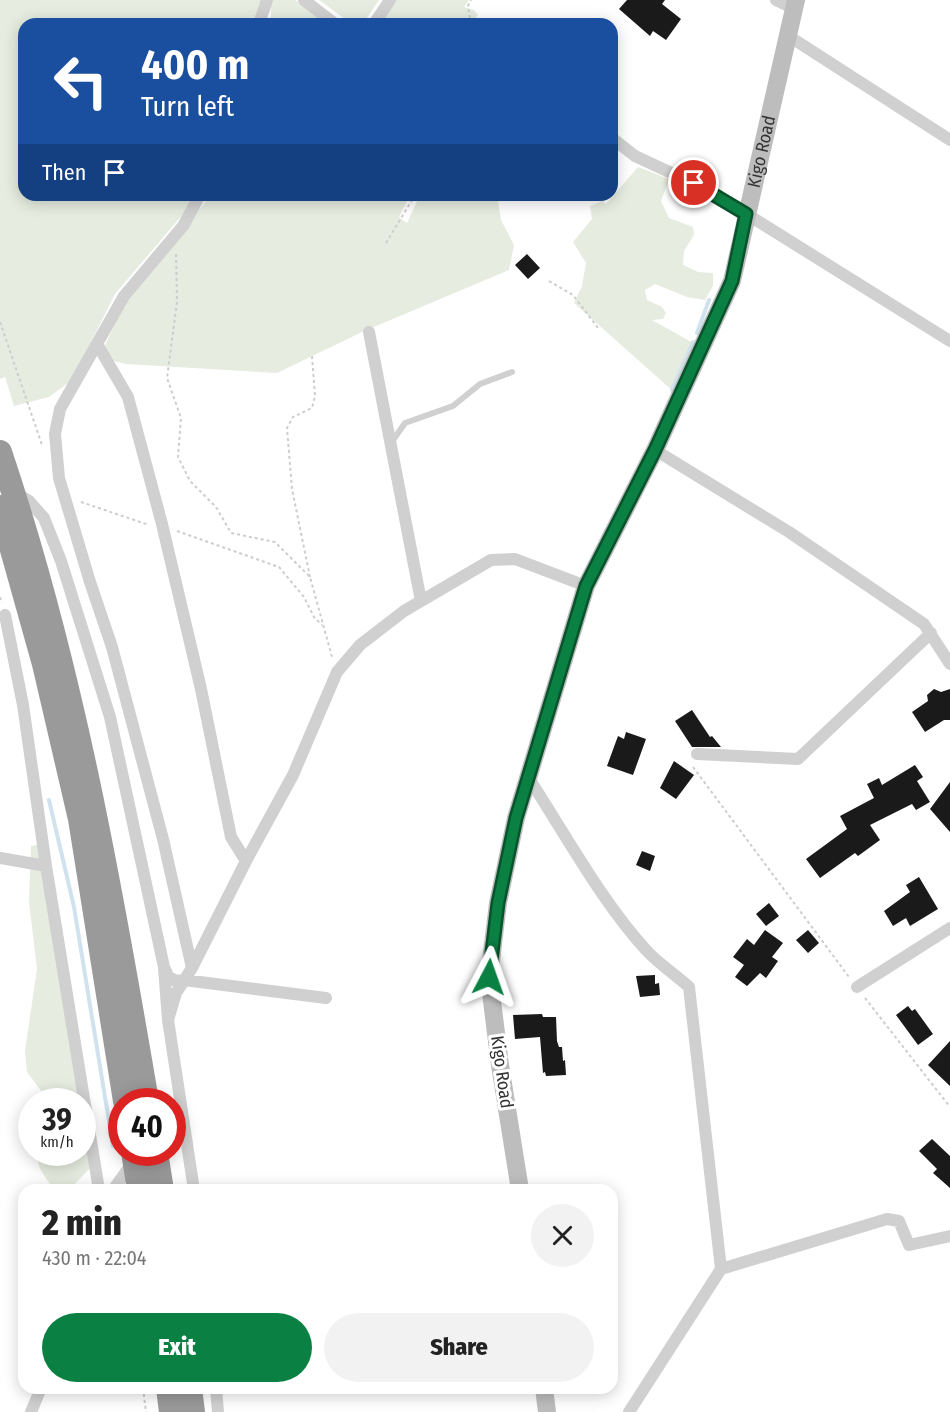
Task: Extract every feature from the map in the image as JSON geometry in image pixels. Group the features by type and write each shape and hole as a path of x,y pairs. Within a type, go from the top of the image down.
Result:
{"highway":[{"path":"0,452 7,499 80,819 123,1088"},
{"path":"7,499 52,624 80,734 145,1088"},
{"path":"139,1184 140,1166"},
{"path":"148,1166 158,1184"},
{"path":"169,1394 171,1412"},
{"path":"191,1394 193,1412"}],"street":[{"path":"261,18 267,0"},
{"path":"304,0 327,18"},
{"path":"378,18 390,0"},
{"path":"776,0 794,4"},
{"name":"Kigo Road","path":"519,1184 500,1065 489,962 500,893 528,777 586,586 655,450 732,281 794,4"},
{"path":"787,36 950,140"},
{"path":"618,143 635,156 681,176 746,214 950,341"},
{"path":"192,968 163,839 112,647 59,478 55,434 60,409 124,296 176,233 196,201"},
{"path":"369,332 421,601"},
{"path":"97,344 128,397 162,524 201,689 231,837 246,861"},
{"path":"655,450 789,532 924,624 950,664"},
{"path":"7,499 29,501 44,518 62,561 110,717 164,968 168,1020 193,1184"},
{"path":"168,1020 176,993 192,968 293,775 337,672 360,645 421,601 477,566 498,559 515,559 586,586"},
{"path":"5,615 23,705 46,866 98,1184"},
{"path":"694,760 798,759 931,633"},
{"path":"528,777 612,906 648,953 689,987 721,1269 629,1412"},
{"path":"0,858 46,866"},
{"path":"856,987 950,928"},
{"path":"164,968 168,976 176,981 184,980 326,998"},
{"path":"118,1184 132,1166"},
{"path":"721,1269 886,1219 899,1221 909,1245 950,1236"},
{"path":"31,1412 38,1394"},
{"path":"216,1394 218,1412"},
{"path":"545,1394 547,1412"}],"lane":[{"path":"390,444 405,423 453,406 480,384 512,372"}],"path":[{"path":"470,18 468,6 471,0"},
{"path":"386,243 411,201"},
{"path":"176,233 177,302 167,378 181,418 178,458 190,481 216,507 231,534 275,542 310,577"},
{"path":"549,281 573,296 598,328"},
{"path":"0,322 44,451"},
{"path":"312,356 315,396 312,408 293,417 287,428 292,489 310,577 337,672"},
{"path":"64,496 147,525 162,524 279,567 304,597 314,617 324,627"},
{"path":"694,760 856,987 950,1107"},
{"path":"143,1394 146,1412"}],"shaded area":[{"path":"0,0 261,0 256,18 18,18 18,201 194,201 115,294 72,380 49,397 14,406 5,377 0,379"},
{"path":"271,0 295,0 320,18 270,18"},
{"path":"319,0 379,0 367,18 344,18"},
{"path":"396,0 469,0 464,7 474,10 478,15 476,18 385,18"},
{"path":"638,167 669,179 661,201 669,218 693,227 694,235 684,251 683,265 698,272 713,273 713,286 705,300 687,297 655,284 645,290 647,300 662,307 666,313 663,319 652,320 695,344 674,392 574,303 582,286 586,263 573,242 592,219 590,206 602,201 606,204 609,201 618,201 618,190"},
{"path":"206,201 407,201 399,217 407,223 417,201 498,201 501,220 514,245 509,270 362,332 277,373 126,364 110,360 104,348 123,304"},
{"path":"42,844 58,919 62,969 80,1088 39,1088 27,1072 25,1051 37,969 29,902 31,846"},
{"path":"39,1166 92,1166 75,1184 50,1184"}],"building":[{"path":"627,0 665,0 662,4 681,19 666,40 653,31 650,36 619,9"},
{"path":"527,254 540,268 528,279 515,265"},
{"path":"934,689 941,692 950,689 950,720 944,720 925,732 912,712 928,701 927,695"},
{"path":"692,710 710,737 712,736 721,747 692,747 675,721"},
{"path":"626,732 646,739 633,775 607,766 618,736 624,739"},
{"path":"674,761 694,775 676,799 660,788"},
{"path":"915,765 923,777 917,781 930,802 916,810 912,804 870,825 880,840 858,856 855,853 820,878 806,859 847,829 840,816 874,798 867,784 879,778 882,785"},
{"path":"950,782 950,832 930,809"},
{"path":"642,851 655,856 650,871 636,865"},
{"path":"919,877 938,909 910,926 906,918 893,926 884,911 910,892 906,885"},
{"path":"769,903 779,916 766,926 756,914"},
{"path":"765,930 783,943 772,957 778,961 766,978 760,973 747,986 735,977 744,965 733,957 747,939 754,945"},
{"path":"808,930 819,943 808,953 796,940"},
{"path":"655,975 655,984 659,983 660,995 640,997 636,976"},
{"path":"908,1006 912,1011 915,1009 933,1034 918,1045 896,1015"},
{"path":"542,1014 543,1017 556,1017 557,1041 559,1047 562,1047 566,1075 546,1076 545,1072 543,1073 540,1037 515,1039 513,1015"},
{"path":"950,1041 950,1086 928,1065"},
{"path":"932,1139 950,1156 950,1188 933,1173 937,1169 919,1151"}],"waterway":[{"path":"697,333 709,300"},
{"path":"672,390 693,342"},
{"path":"49,800 74,907 108,1115"}],"route":[{"path":"489,977 489,962 498,903 516,818 586,586 655,450 732,281 746,214 694,183"}]}
